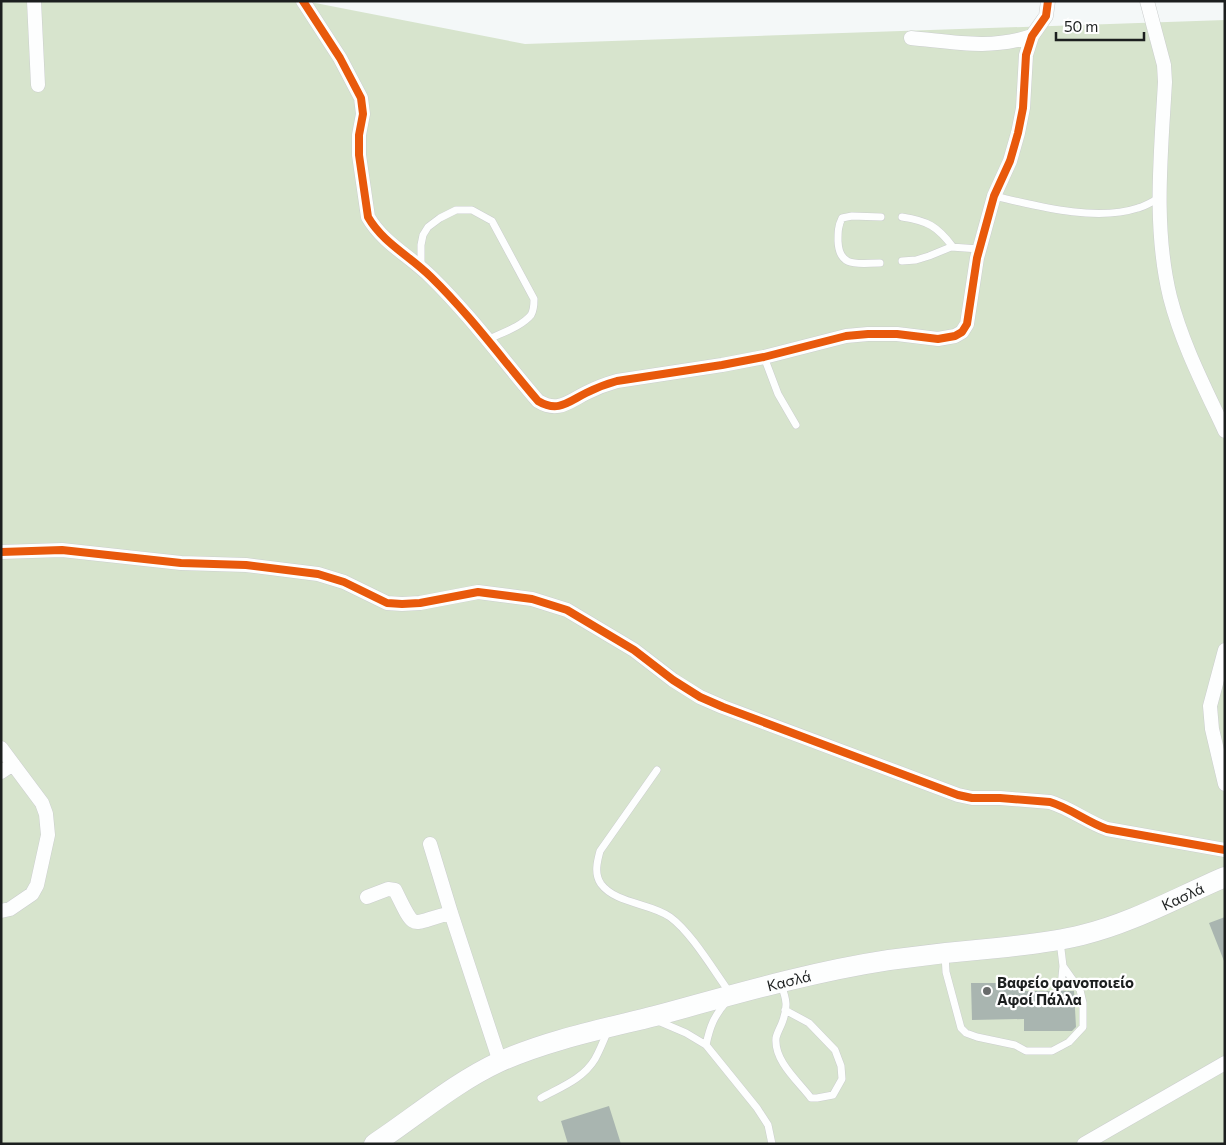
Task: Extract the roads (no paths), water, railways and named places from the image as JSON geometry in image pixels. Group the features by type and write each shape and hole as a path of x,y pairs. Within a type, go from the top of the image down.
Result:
{"street":[{"path":"34,1 38,84"},
{"path":"303,1 340,58 361,98 363,114 359,135 359,155 368,217 386,240 420,268 475,323 538,401 556,407 564,406 616,381 764,357 794,348 853,335 897,334 938,339 955,336 962,332 967,324 980,248 994,196 1010,161 1018,133 1023,108 1026,55 1032,36 1046,16 1048,1"},
{"path":"1147,1 1164,65 1165,82 1160,198 1163,258 1174,311 1186,346 1225,431"},
{"path":"911,38 977,45 1014,42 1032,36"},
{"path":"1,552 62,550 181,563 246,565 318,574 344,582 387,602 402,604 420,603 478,592 532,599 567,610 634,650 673,680 700,697 723,708 958,795 972,798 1050,802 1096,826 1225,850"},
{"path":"1225,650 1210,706 1212,729 1225,784"},
{"path":"1,748 7,768 42,803 46,814 48,835 37,885 32,894 10,909 1,911"},
{"path":"430,844 500,1062"},
{"name":"Κασλά","path":"374,1144 471,1078 500,1062 532,1050 780,982 857,966 1060,940 1100,930 1134,918 1225,878"},
{"path":"367,897 388,889 395,890 410,920 416,923 422,923 451,913"},
{"path":"1084,1144 1225,1063"}],"lane":[{"path":"994,196 1039,206 1105,213 1138,208 1160,198"},
{"path":"420,268 423,235 428,227 440,218 456,210 472,210 492,221 534,299 531,314 521,323 487,340"},
{"path":"880,263 860,263 842,258 839,251 838,225 842,218 852,216 881,217"},
{"path":"902,217 923,222 940,231 953,247"},
{"path":"902,261 916,260 953,247 980,248"},
{"path":"764,357 778,394 796,425"},
{"path":"657,770 600,851 597,874 600,883 606,889 616,895 669,916 677,923 732,995 713,1020 706,1045"},
{"path":"1060,940 1063,966 1061,987"},
{"path":"945,954 946,972 961,1028 976,1037 1015,1045 1026,1051 1052,1051 1069,1042 1083,1027 1080,990 1063,966"},
{"path":"780,982 787,1000 776,1036 782,1062 811,1098 833,1095 842,1079 841,1066 835,1050 809,1023 785,1010"},
{"path":"649,1017 686,1033 706,1045 768,1125 772,1144"},
{"path":"541,1098 576,1079 586,1071 594,1060 610,1028"}],"place":[{"name":"Βαφείο φανοποιείο Αφοί Πάλλα","path":"987,991"}]}
